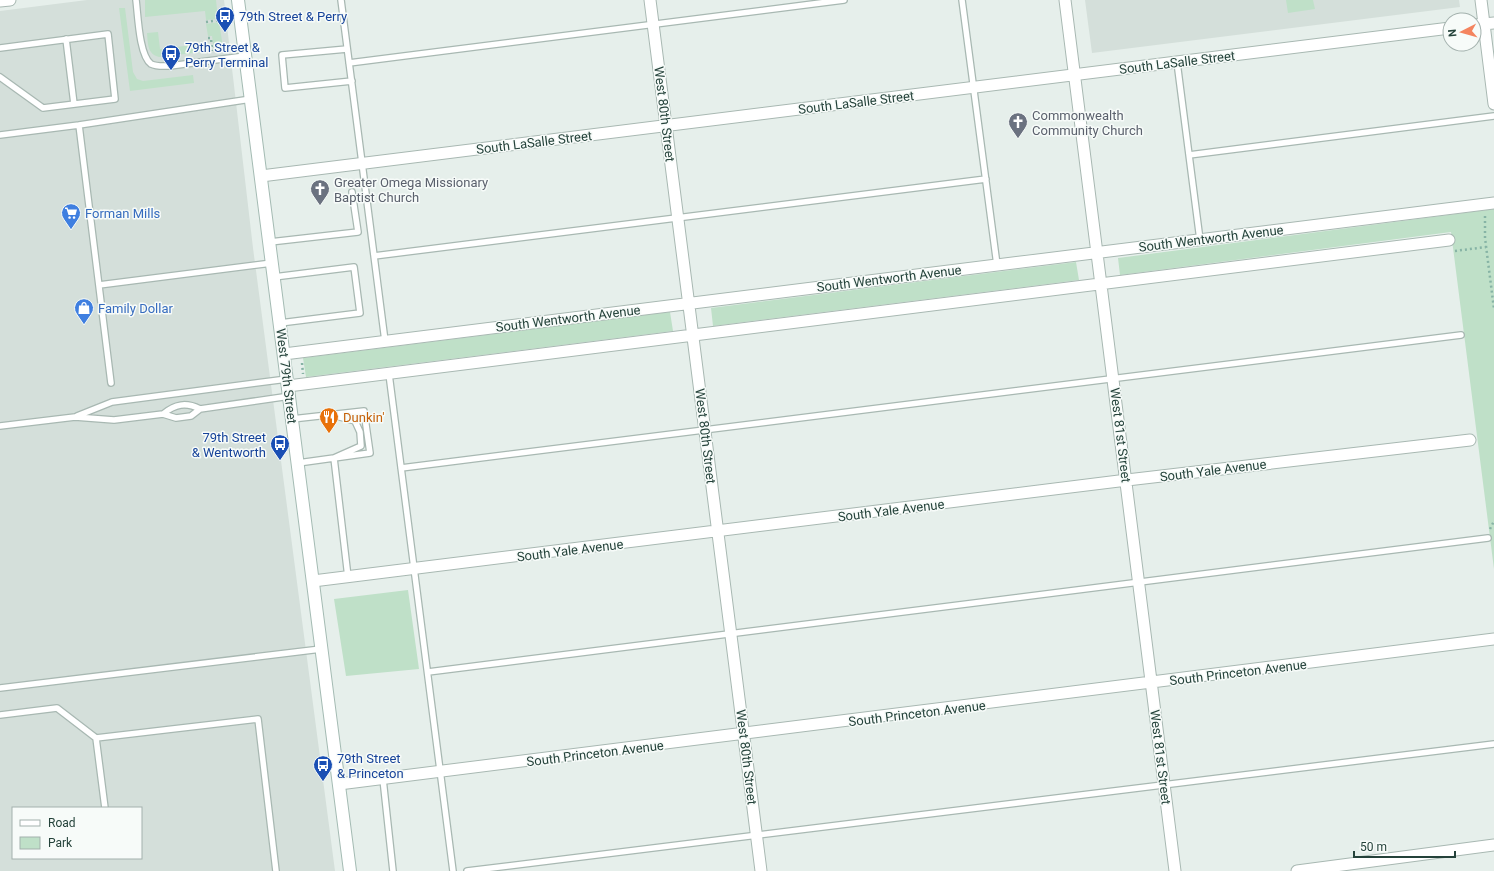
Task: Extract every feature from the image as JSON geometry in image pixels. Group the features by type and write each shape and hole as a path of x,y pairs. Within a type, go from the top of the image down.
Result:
{"main road":[{"name":"West 79th Street","path":"238,0 350,871"}],"street":[{"path":"0,1 10,0"},
{"name":"West 80th Street","path":"650,0 761,871"},
{"name":"West 81st Street","path":"1065,0 1175,871"},
{"path":"1480,0 1494,104"},
{"name":"South LaSalle Street","path":"261,176 1442,29"},
{"name":"South Wentworth Avenue","path":"284,354 1494,203"},
{"path":"288,387 1449,240"},
{"name":"South Yale Avenue","path":"313,582 1126,480 1470,440"},
{"name":"South Princeton Avenue","path":"339,784 744,735 1494,639"},
{"path":"1297,871 1494,845"}],"lane":[{"path":"136,0 143,50 146,58 151,64 170,66 245,56"},
{"path":"341,0 385,341"},
{"path":"349,63 844,0"},
{"path":"962,0 997,265"},
{"path":"0,48 108,34 115,99 43,108 0,77"},
{"path":"66,39 74,104"},
{"path":"348,49 282,55 285,88 352,81"},
{"path":"1177,62 1200,240"},
{"path":"0,135 79,125 251,99"},
{"path":"1189,155 1494,116"},
{"path":"79,125 110,383"},
{"path":"374,256 986,179"},
{"path":"270,242 358,232 352,192"},
{"path":"99,285 272,263"},
{"path":"274,277 354,267 360,313 280,323"},
{"path":"401,468 1461,335"},
{"path":"389,374 453,871"},
{"path":"75,416 114,420 163,414 176,418 191,416 200,409 288,387"},
{"path":"0,426 75,416 112,402 288,387"},
{"path":"163,414 173,406 190,404 200,409"},
{"path":"292,419 364,411 370,453 298,463"},
{"path":"332,414 355,421 360,432 361,446 334,458"},
{"path":"334,458 348,578"},
{"path":"428,672 1488,538"},
{"path":"0,688 321,649"},
{"path":"0,715 57,708 96,738 258,719 276,871"},
{"path":"96,738 105,807"},
{"path":"466,871 1494,744"},
{"path":"382,779 393,871"}],"path":[{"path":"206,22 222,20"},
{"path":"208,38 211,38 214,60"},
{"path":"1485,211 1486,247 1494,309"},
{"path":"1455,251 1486,247"},
{"path":"301,360 304,378"}],"shaded area":[{"path":"87,0 224,0 253,248 335,871 0,871 0,11"},
{"path":"1085,0 1459,0 1460,7 1092,53"}],"green space":[{"path":"145,0 216,0 218,19 206,20 205,11 145,17"},
{"path":"1286,0 1313,0 1315,9 1288,13"},
{"path":"119,8 125,8 133,72 137,79 143,81 193,75 194,83 130,91"},
{"path":"219,22 223,47 214,50 212,36 208,36 206,24"},
{"path":"158,32 160,49 209,43 210,51 159,57 155,56 150,51 147,33"},
{"path":"1494,209 1494,569 1451,232 1120,275 1118,258"},
{"path":"1076,262 1079,280 713,326 711,308"},
{"path":"670,312 673,331 306,377 303,358"},
{"path":"408,590 419,669 346,676 334,599"}],"place":[{"name":"79th Street & Perry","path":"225,33"},
{"name":"79th Street & Perry Terminal","path":"171,71"},
{"name":"Commonwealth Community Church","path":"1018,139"},
{"name":"Greater Omega Missionary Baptist Church","path":"320,206"},
{"name":"Forman Mills","path":"71,230"},
{"name":"Family Dollar","path":"84,325"},
{"name":"Dunkin'","path":"329,434"},
{"name":"79th Street & Wentworth","path":"280,461"},
{"name":"79th Street & Princeton","path":"323,782"}]}
